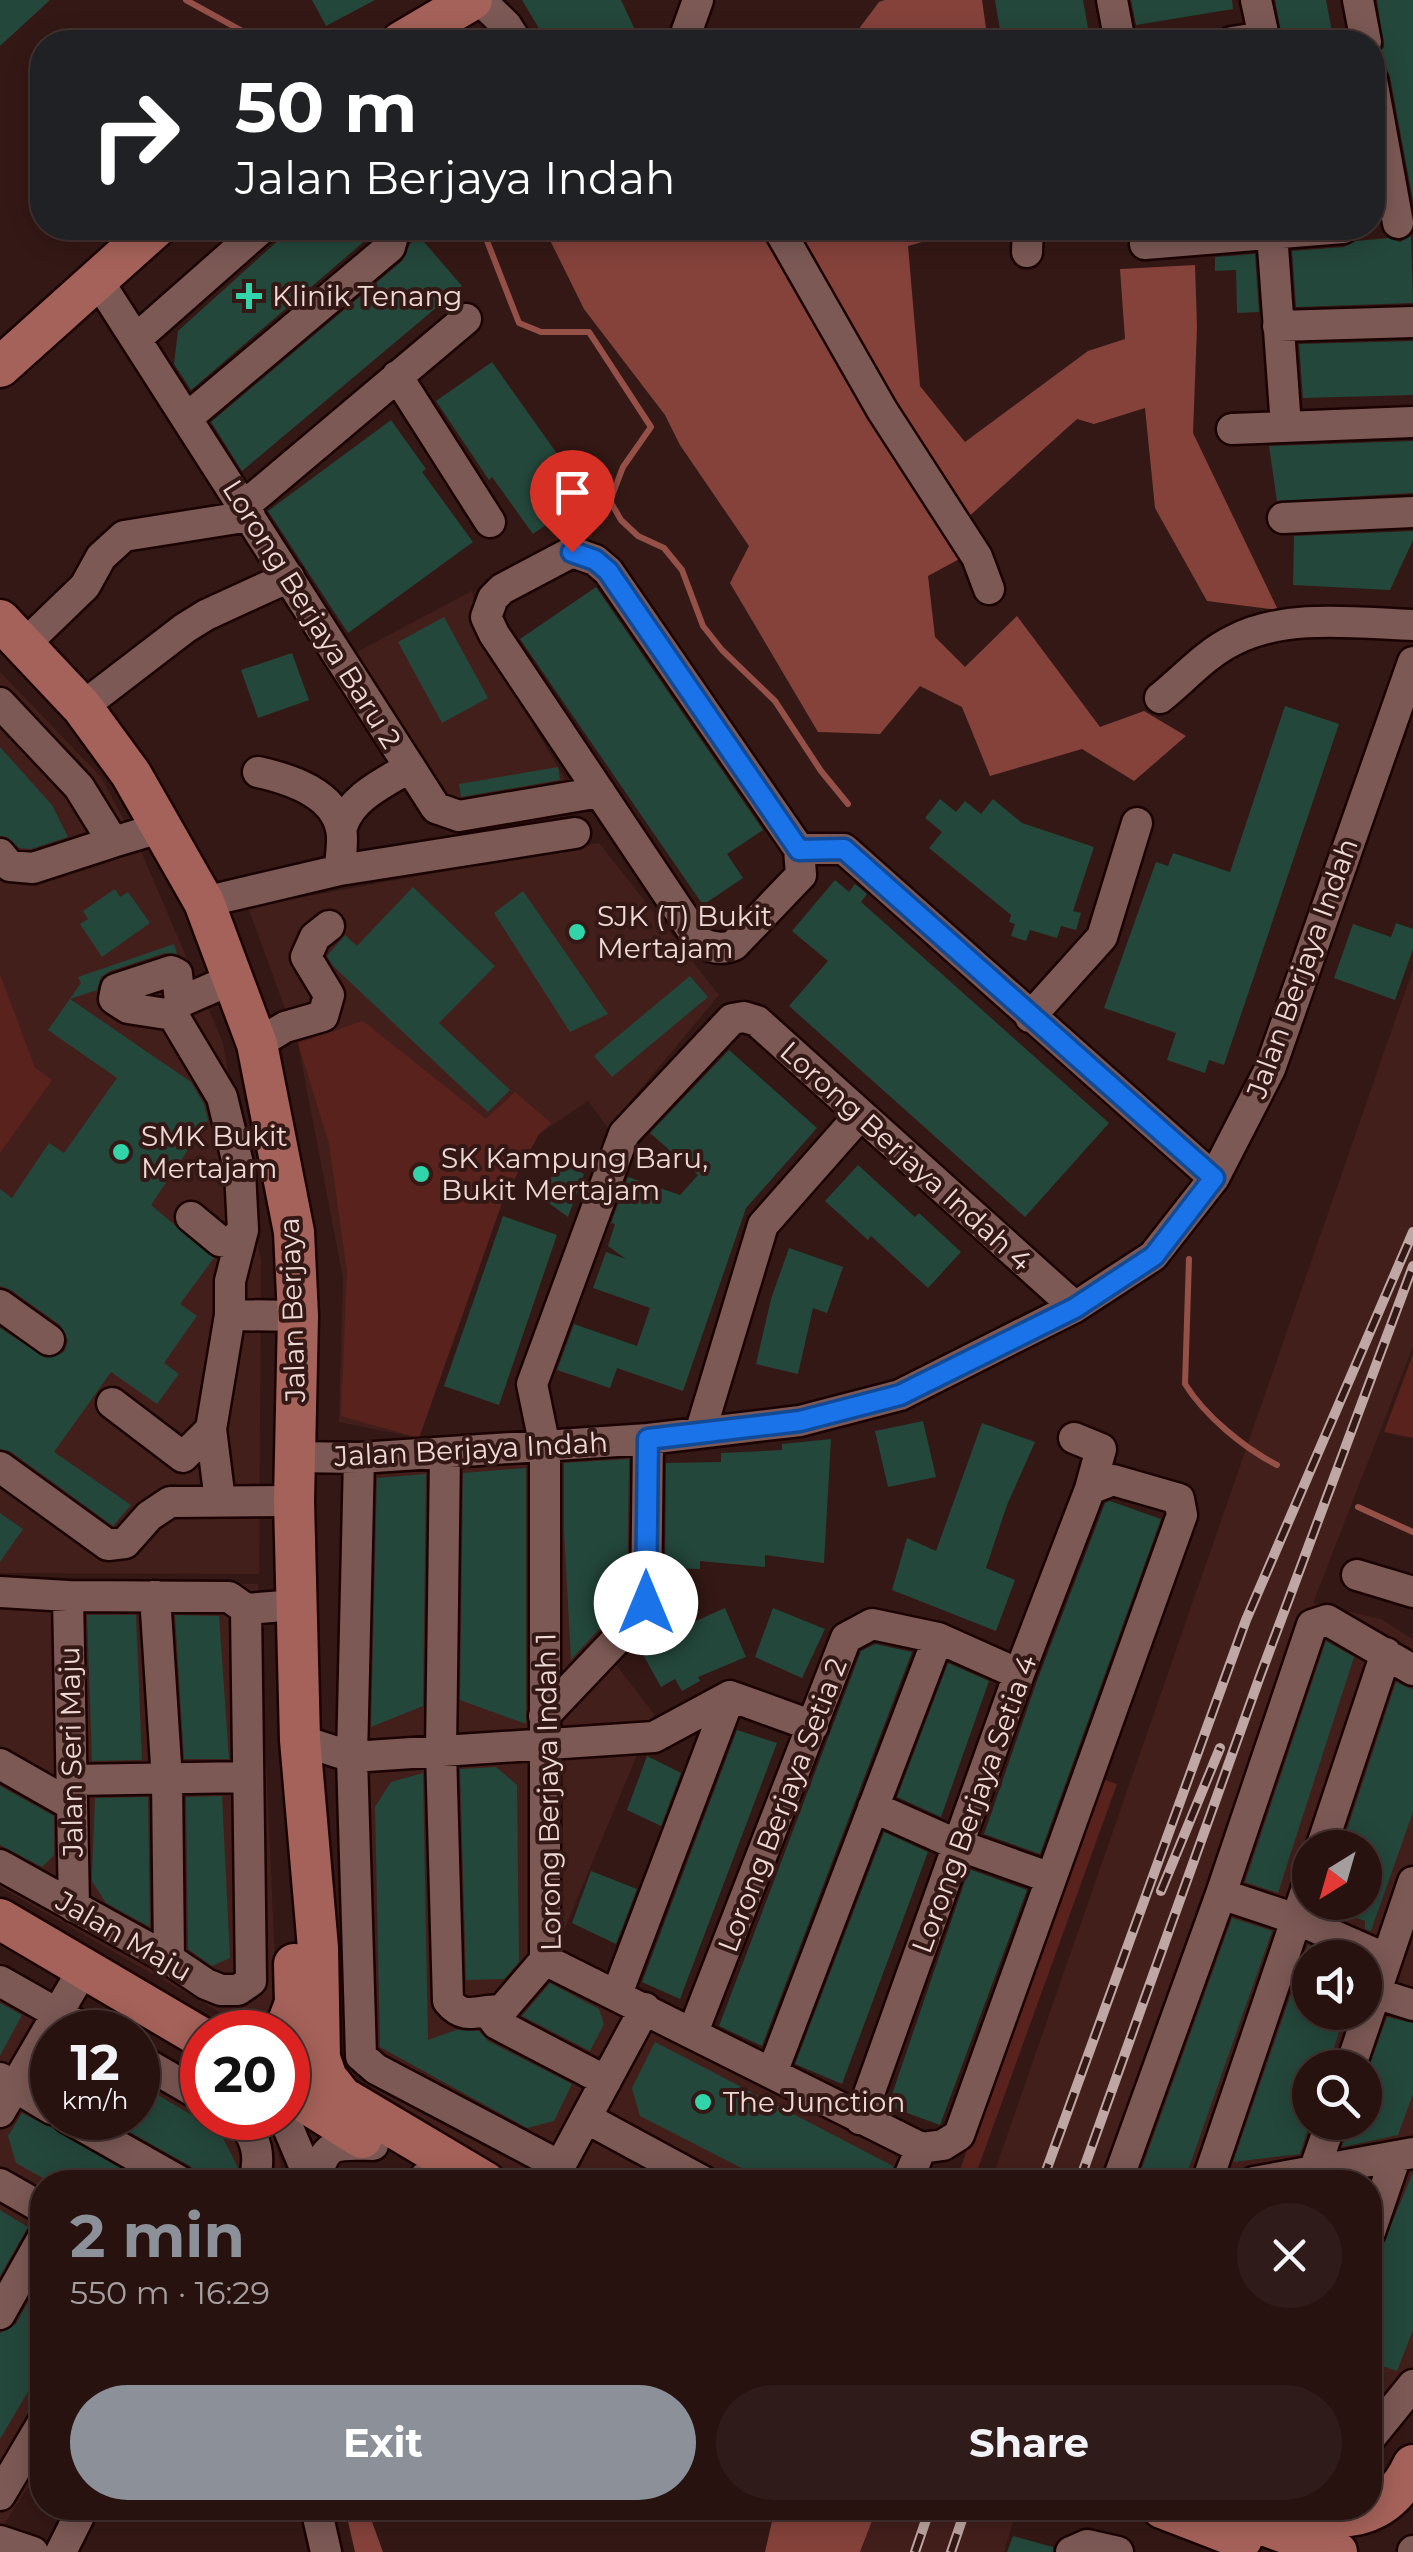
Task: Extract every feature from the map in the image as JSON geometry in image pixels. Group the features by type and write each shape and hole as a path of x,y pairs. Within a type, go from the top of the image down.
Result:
{"main road":[{"path":"422,30 476,0"},
{"path":"0,367 141,240"},
{"name":"Jalan Berjaya","path":"12,633 82,707 131,774 163,827 204,902 257,1044 294,1232 298,1316 294,1501 300,1740 318,1948 320,2058 327,2078 342,2098 465,2170"},
{"path":"292,2010 304,1815"},
{"name":"Jalan Maju","path":"0,1919 180,2022"},
{"path":"310,2106 410,2170"},
{"path":"1382,2505 1395,2495 1413,2465"},
{"path":"1193,2520 1273,2551"},
{"path":"1250,2520 1337,2552"}],"street":[{"path":"476,0 510,30"},
{"path":"686,30 698,0"},
{"path":"1112,0 1118,30"},
{"path":"1256,0 1263,30"},
{"path":"1358,0 1364,30"},
{"path":"1385,164 1394,223"},
{"path":"136,339 248,240"},
{"path":"186,418 390,247 392,240"},
{"path":"785,240 882,410 976,557 989,589"},
{"path":"1146,244 1169,240"},
{"path":"1272,240 1286,426"},
{"name":"Lorong Berjaya Baru 2","path":"97,278 436,808 459,816 600,792"},
{"path":"12,633 85,586 100,557 124,536 247,511 466,319"},
{"path":"1278,326 1413,322"},
{"path":"397,376 490,522"},
{"path":"1232,428 1413,422"},
{"path":"1284,518 1413,512"},
{"path":"572,552 595,560 608,571 799,850 801,875 734,945 709,947 700,942 494,634 486,617 492,598 572,552"},
{"path":"82,707 206,615 289,578"},
{"path":"1160,698 1200,661 1236,638 1274,627 1413,624"},
{"name":"Jalan Berjaya Indah","path":"295,1457 359,1458 648,1439 800,1421 900,1395 1075,1308 1154,1256 1214,1178 1270,1070 1412,667"},
{"path":"0,703 79,787 113,842"},
{"path":"340,870 346,813 367,793 410,767"},
{"path":"258,772 281,777 322,796 342,828"},
{"path":"1030,1017 1102,937 1137,823"},
{"path":"0,854 10,866 33,868 163,827"},
{"path":"204,902 340,870 575,833"},
{"path":"799,850 844,849 1214,1178"},
{"path":"257,1044 285,1028 323,1016 329,995 306,957 315,937 329,926"},
{"path":"220,1501 211,1428 230,1315 230,1281 242,1230 240,1172 222,1097 176,1008 235,978"},
{"name":"Lorong Berjaya Indah 4","path":"732,1019 756,1021 1075,1308"},
{"name":"Lorong Berjaya Indah 1","path":"732,1019 624,1134 532,1384 545,1446 545,1960 921,2148"},
{"path":"700,1433 763,1226 860,1115"},
{"path":"191,1217 220,1241 231,1243 242,1230"},
{"path":"0,1304 49,1340"},
{"path":"230,1315 298,1316"},
{"path":"112,1403 183,1456"},
{"path":"170,1502 183,1456 211,1428"},
{"name":"Lorong Berjaya Setia 4","path":"860,2119 1090,1489 1101,1449 1074,1438"},
{"path":"544,1730 646,1603 648,1439"},
{"path":"445,1453 440,1751 448,2001 456,2010 468,2014 502,2010 545,1960"},
{"path":"359,1458 352,1757 361,2056 376,2069 545,2170"},
{"path":"0,1466 108,1544 125,1543 149,1516 170,1502 294,1501"},
{"path":"913,2170 921,2148 943,2145 959,2135 1182,1515 1180,1499 1114,1480 1090,1489"},
{"path":"1357,1575 1413,1592"},
{"path":"0,1592 228,1596 246,1608 296,1605"},
{"name":"Jalan Seri Maju","path":"68,1596 74,1907"},
{"path":"155,1596 167,1780 169,1959"},
{"path":"0,1764 72,1793 167,1780 248,1777 246,1608"},
{"path":"1121,2170 1222,1894 1312,1625 1326,1620 1413,1670"},
{"name":"Lorong Berjaya Setia 2","path":"693,2032 846,1638 872,1624 938,1638 1020,1674"},
{"path":"772,2073 938,1638"},
{"path":"1326,1830 1386,1654"},
{"path":"617,1994 730,1696"},
{"path":"300,1740 352,1757 440,1751 544,1730 654,1737 730,1696 813,1726"},
{"name":"Jalan Maju","path":"0,1865 221,1990 238,1990 251,1981 248,1777"},
{"path":"873,1807 958,1845 1050,1878"},
{"path":"1382,1973 1413,1882"},
{"path":"1222,1894 1292,1918"},
{"path":"1211,2170 1296,1920"},
{"path":"1298,1920 1387,1959"},
{"path":"60,2010 84,1968"},
{"path":"0,1982 51,2010"},
{"path":"1382,1995 1413,2005"},
{"path":"554,2170 645,2008"},
{"path":"488,2011 498,2024 606,2081"},
{"path":"30,2055 5,2092 30,2101"},
{"path":"586,2118 682,2170"},
{"path":"107,2140 160,2170"},
{"path":"255,2140 259,2154 256,2170"},
{"path":"294,2140 308,2170"},
{"path":"1314,2170 1325,2140"},
{"path":"317,2170 322,2156 339,2144 373,2145"},
{"path":"1320,2170 1409,2154"},
{"path":"1382,2208 1409,2154"},
{"path":"0,2184 30,2201"},
{"path":"0,2314 30,2260"},
{"path":"1382,2423 1413,2385"},
{"path":"0,2494 30,2444"},
{"path":"61,2552 77,2520"},
{"path":"319,2520 326,2552"},
{"path":"0,2542 33,2552"},
{"path":"1071,2552 1088,2544 1118,2552"}],"shaded area":[{"path":"982,0 986,30 858,30 879,2"},
{"path":"550,240 772,240 963,557 928,576 935,637 965,667 1017,616 1100,727 1144,711 1186,736 1134,781 1082,749 990,776 962,707 920,686 880,734 818,732 730,583 749,546 680,445 665,415 584,309"},
{"path":"798,240 929,240 908,246 920,386 965,442 1088,351 1125,339 1120,269 1195,265 1193,433 1278,610 1207,601 1155,508 1145,408 1094,424 1077,419 965,520 885,394"},
{"path":"472,591 482,639 568,784 462,802 438,790 357,652"},
{"name":"SMK Bukit Mertajam","path":"0,672 100,776 141,851 223,1043 261,1261 259,1574 0,1573"},
{"name":"SK Kampung Baru, Bukit Mertajam","path":"599,843 719,995 608,1128 588,1101 539,1134 503,1200 419,1438 339,1422 343,1278 298,1044 248,907"},
{"path":"1413,969 1413,1346 1313,1603 1381,1619 1413,1639 1413,2392 1382,2433 1382,2170 995,2170"},
{"path":"0,974 35,1068 52,1080 0,1153"},
{"path":"363,1021 486,1119 515,1092 551,1123 539,1134 503,1200 419,1438 341,1416 347,1272 329,1144 298,1043"},
{"path":"1413,1354 1413,1438 1384,1432"},
{"path":"655,1454 655,1617 617,1666 654,1714 555,1952 927,2159 924,2170 507,2170 366,2084 344,2043 344,1477"},
{"path":"0,1579 258,1584 277,2005 269,2010 216,2010 0,1887"},
{"path":"1093,1776 1117,1784 977,2170 960,2170"},
{"path":"0,1961 86,2010 30,2010 30,2140 160,2140 160,2053 180,2064 180,2140 274,2140 281,2164 281,2170 30,2170 30,2484 0,2530"},
{"path":"348,2520 371,2520 383,2552 355,2552"},
{"path":"772,2520 872,2520 860,2552 765,2552"},
{"path":"872,2520 1013,2520 1004,2552 860,2552"}],"building":[{"path":"0,0 50,0 0,46"},
{"path":"312,0 375,0 326,26"},
{"path":"522,0 621,0 635,30 540,30"},
{"path":"995,0 1083,0 1088,28 1000,30"},
{"path":"1131,0 1232,0 1233,9 1136,25"},
{"path":"1275,0 1326,0 1332,30 1281,30"},
{"path":"1377,0 1413,0 1413,201 1385,66 1385,30 1381,30"},
{"path":"1411,236 1413,303 1296,307 1292,251 1344,247 1356,241 1388,238 1400,242"},
{"path":"279,240 366,240 191,390 174,364 178,331"},
{"path":"422,240 462,286 242,471 211,422 402,261 410,244"},
{"path":"1255,254 1259,312 1237,313 1236,270 1215,271 1215,257"},
{"path":"1413,341 1413,395 1303,398 1299,344"},
{"path":"492,362 587,496 533,534 492,477 489,480 436,401"},
{"path":"391,420 426,469 422,472 473,542 348,633 268,511"},
{"path":"1413,441 1413,493 1277,501 1269,446"},
{"path":"1413,531 1413,540 1390,590 1293,585 1294,536"},
{"path":"596,587 763,830 727,854 743,878 703,905 520,639"},
{"path":"444,617 488,698 442,723 398,642"},
{"path":"292,653 309,700 258,718 241,670"},
{"path":"1285,706 1339,724 1224,1065 1209,1060 1205,1073 1167,1060 1176,1033 1104,1008 1156,862 1168,866 1173,853 1230,872"},
{"path":"0,747 52,805 68,837 31,849 19,848 0,836"},
{"path":"558,767 560,780 461,797 459,784"},
{"path":"940,799 956,812 965,801 981,814 993,799 1022,823 1094,847 1073,911 1081,913 1076,930 1061,926 1057,938 1030,930 1026,941 1011,936 1015,924 1009,922 1011,915 929,848 942,832 925,818"},
{"path":"835,880 849,892 855,884 867,894 861,902 1109,1123 1025,1217 789,1006 828,961 792,931"},
{"path":"413,887 495,966 439,1023 510,1090 488,1112 333,966 327,956 345,935 357,946"},
{"path":"115,889 120,897 128,892 150,923 102,957 80,924 88,919 83,911"},
{"path":"523,891 608,1014 570,1032 494,913"},
{"path":"1396,923 1413,929 1413,949 1395,1000 1334,978 1353,924 1391,937"},
{"path":"174,944 177,954 165,953 110,971 101,977 97,990 70,999 191,1082 208,1120 151,1205 214,1258 180,1304 197,1316 164,1363 179,1374 157,1404 111,1372 54,1452 131,1505 113,1526 11,1452 0,1449 0,1328 46,1358 64,1352 68,1341 60,1325 0,1286 0,1189 12,1198 49,1143 64,1153 117,1078 48,1030 81,983 78,977"},
{"path":"690,976 708,997 612,1077 594,1056"},
{"path":"729,1050 817,1128 746,1208 683,1391 617,1368 610,1388 557,1370 574,1324 637,1346 650,1308 593,1288 606,1252 626,1259 608,1246 615,1224 611,1223 628,1177 680,1195 698,1175 650,1133"},
{"path":"564,1163 584,1174 568,1217 536,1194"},
{"path":"858,1165 961,1252 928,1288 825,1201"},
{"path":"503,1216 557,1235 499,1405 444,1386"},
{"path":"789,1248 843,1267 827,1313 813,1308 798,1374 756,1364 771,1299"},
{"path":"923,1421 936,1477 888,1487 875,1431"},
{"path":"982,1423 1035,1442 1007,1505 986,1568 1015,1580 996,1631 892,1590 907,1538 936,1551"},
{"path":"831,1439 824,1563 765,1555 765,1567 700,1561 700,1569 665,1568 666,1463 721,1462 721,1453 782,1450 782,1444"},
{"path":"629,1459 627,1598 571,1660 564,1463"},
{"path":"526,1468 526,1724 460,1700 463,1473"},
{"path":"426,1474 423,1706 371,1727 377,1478"},
{"path":"1110,1501 1161,1519 1040,1854 984,1834 1037,1681 1105,1503"},
{"path":"0,1513 23,1529 0,1562"},
{"path":"725,1608 746,1657 698,1677 700,1681 682,1691 675,1679 661,1687 641,1651"},
{"path":"773,1608 825,1629 802,1678 755,1657"},
{"path":"87,1615 136,1615 142,1760 92,1761"},
{"path":"175,1615 219,1616 229,1759 184,1759"},
{"path":"1326,1641 1354,1657 1298,1830 1292,1830 1292,1850 1278,1893 1245,1882"},
{"path":"875,1644 912,1652 762,2046 719,2026 861,1651"},
{"path":"948,1663 989,1681 941,1817 897,1797"},
{"path":"1396,1682 1413,1690 1413,1812 1382,1900 1382,1830 1347,1830"},
{"path":"737,1730 777,1743 680,1999 642,1982"},
{"path":"647,1756 681,1773 661,1826 627,1810"},
{"path":"496,1767 517,1785 519,1962 504,1979 466,1980 460,1769"},
{"path":"423,1773 428,2040 456,2030 479,2031 488,2041 572,2084 554,2121 527,2128 380,2047 375,1807 391,1782"},
{"path":"0,1786 54,1816 54,1855 42,1867 0,1845"},
{"path":"222,1796 230,1958 212,1966 188,1949 186,1797"},
{"path":"148,1797 150,1927 106,1903 92,1881 95,1798"},
{"path":"884,1832 928,1852 842,2084 795,2064"},
{"path":"969,1869 1027,1890 940,2125 888,2106"},
{"path":"591,1871 637,1889 616,1944 572,1923"},
{"path":"1232,1918 1272,1931 1188,2170 1141,2170"},
{"path":"1362,1920 1375,1920 1371,1931 1365,1929"},
{"path":"550,1983 599,2009 604,2024 590,2051 522,2016"},
{"path":"1292,1991 1292,2030 1340,2030 1333,2050 1292,2050 1292,2140 1304,2140 1300,2154 1233,2162"},
{"path":"0,2003 22,2015 0,2056"},
{"path":"1387,2017 1413,2023 1413,2094 1398,2135 1382,2138 1382,2050 1375,2050"},
{"name":"The Junction","path":"655,2042 893,2166 892,2170 746,2170 640,2116 632,2088"},
{"path":"160,2096 180,2108 180,2140 224,2140 238,2168 195,2170 144,2140 160,2140"},
{"path":"22,2113 30,2117 30,2140 72,2140 124,2170 30,2171 16,2163 8,2136"},
{"path":"1344,2140 1375,2140 1342,2147"},
{"path":"1413,2172 1413,2330 1397,2371 1382,2366 1382,2247"},
{"path":"0,2210 28,2227 0,2276"},
{"path":"30,2298 30,2388 0,2439 0,2333 16,2324"},
{"path":"1013,2536 1053,2547 1053,2552 1007,2552"}],"waterway":[{"path":"186,0 240,30"},
{"path":"487,240 519,323 541,332 589,332 651,427 623,467 610,501 621,520 638,536 664,548 682,570 703,626 775,701 848,804"},
{"path":"1189,1259 1185,1384 1226,1430 1277,1465"},
{"path":"1358,1507 1413,1532"}],"railway":[{"path":"1046,2170 1246,1620 1413,1232"},
{"path":"1083,2170 1259,1679 1413,1266"},
{"path":"1161,1891 1220,1748"},
{"path":"915,2552 926,2520"},
{"path":"951,2552 962,2520"}],"place":[{"name":"Klinik Tenang","path":"249,296"},
{"name":"SJK (T) Bukit Mertajam","path":"577,932"},
{"name":"SMK Bukit Mertajam","path":"121,1152"},
{"name":"SK Kampung Baru, Bukit Mertajam","path":"421,1174"},
{"name":"The Junction","path":"703,2102"}],"route":[{"path":"572,552 595,560 608,571 799,850 844,849 1214,1178 1154,1256 1075,1308 900,1395 800,1421 648,1439 646,1603"}]}
